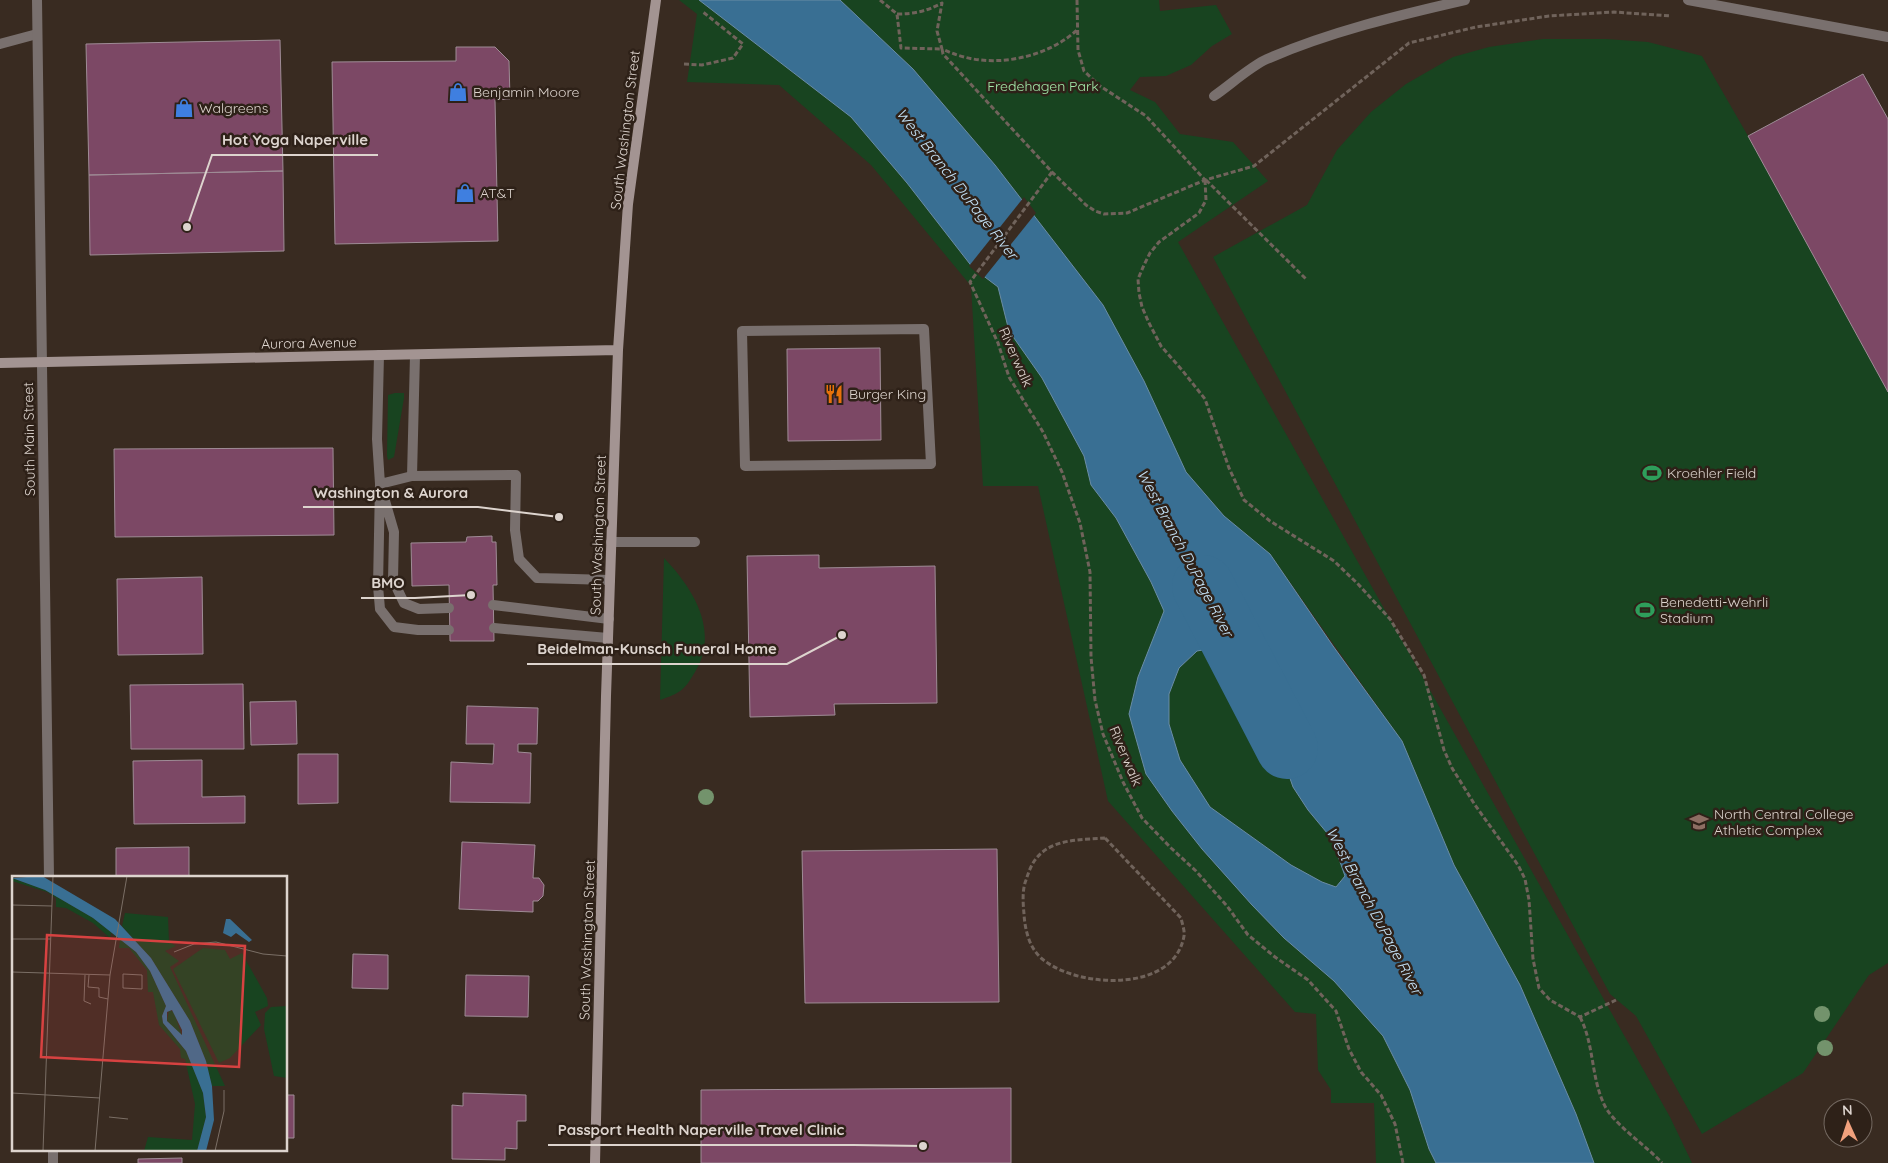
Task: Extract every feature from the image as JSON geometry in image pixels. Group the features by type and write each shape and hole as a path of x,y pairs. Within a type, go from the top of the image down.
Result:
{"main road":[{"name":"South Washington Street","path":"595,1163 608,638 618,350 628,204 656,0"},
{"name":"Aurora Avenue","path":"0,363 618,350"}],"street":[{"name":"South Main Street","path":"37,0 49,876"},
{"path":"1214,96 1266,60 1339,33 1404,14 1464,0"},
{"path":"1688,0 1888,37"},
{"path":"0,44 37,34"},
{"path":"924,329 931,464 745,466 743,349 742,331 924,329"},
{"path":"379,355 377,439 380,484 378,586 380,609 394,627 418,630 449,630"},
{"path":"412,476 415,355"},
{"path":"380,484 412,476 516,475 515,530 519,559 537,578 610,580"},
{"path":"380,484 394,532 393,580 404,603 419,609 449,608"},
{"path":"611,542 695,542"},
{"path":"493,605 609,619"},
{"path":"494,628 608,638"},
{"path":"53,1150 54,1163"}],"path":[{"path":"880,0 897,14 915,14 929,10 943,2"},
{"path":"1077,0 1078,50 1084,71 1100,86 1146,116 1205,180 1306,279"},
{"path":"943,2 937,31 943,54 1052,172 1086,205 1104,214 1127,213 1205,180 1254,166 1409,43 1476,27 1549,16 1614,12 1672,16"},
{"path":"684,64 702,65 733,58 743,44 703,12"},
{"path":"897,14 901,48 942,49 964,57 979,59 1017,59 1052,48 1077,30"},
{"name":"Riverwalk","path":"1052,172 970,282 998,343 1009,376 1044,432 1062,472 1080,523 1090,572 1091,657 1095,700 1103,734 1123,782 1142,818 1196,871 1227,906 1248,935 1308,980 1336,1011 1349,1049 1360,1072 1381,1095 1391,1117 1403,1163"},
{"path":"1205,180 1206,200 1199,213 1159,242 1150,253 1138,280 1142,307 1148,323 1161,346 1205,399 1229,468 1244,500 1270,521 1334,561 1376,602 1424,675 1444,750 1452,768 1471,799 1518,865 1525,879 1530,900 1532,959 1539,988 1550,1000 1580,1017 1587,1032 1595,1078 1603,1105 1622,1127 1662,1163"},
{"path":"1105,838 1181,918 1184,935 1178,953 1164,967 1146,976 1127,981 1097,980 1064,972 1044,961 1032,946 1025,926 1024,886 1034,861 1050,845 1076,840 1105,838"},
{"path":"1580,1017 1616,1000"}],"green space":[{"path":"679,0 699,0 851,117 907,183 973,268 998,287 1009,331 1042,378 1084,456 1091,485 1116,518 1165,611 1138,677 1129,714 1146,774 1202,849 1252,905 1284,938 1334,981 1383,1036 1410,1090 1429,1149 1436,1163 1376,1163 1374,1103 1331,1103 1331,1090 1318,1070 1316,1014 1295,1012 1108,801 1038,486 983,486 971,286 871,165 779,85 687,82 697,14"},
{"name":"Fredehagen Park","path":"840,0 1159,0 1160,11 1216,5 1232,34 1212,46 1191,65 1166,76 1140,77 1130,90 1155,102 1180,134 1233,142 1268,181 1178,242 1670,1117 1692,1163 1593,1163 1576,1114 1520,985 1454,865 1402,741 1270,554 1224,516 1186,472 1103,305 995,165 913,69"},
{"name":"Benedetti-Wehrli Stadium","path":"1543,39 1606,39 1648,42 1702,56 1748,136 1863,74 1888,119 1888,963 1869,975 1803,1073 1702,1134 1636,1016 1610,994 1213,257 1307,205 1337,150 1371,112 1406,84 1453,57 1489,47"},
{"path":"404,393 404,398 394,457 388,460 388,395"},
{"path":"664,558 685,583 693,596 704,626 705,641 702,657 688,683 677,693 660,700"},
{"path":"1214,648 1229,652 1245,666 1253,692 1280,750 1293,787 1308,810 1332,839 1345,876 1336,887 1322,882 1291,865 1210,807 1180,760 1169,724 1169,694 1179,668 1197,651"}],"water":[{"path":"699,0 840,0 913,69 995,165 1103,305 1144,381 1186,472 1224,516 1270,554 1333,646 1402,741 1454,865 1520,985 1576,1114 1594,1163 1436,1163 1429,1149 1410,1090 1383,1036 1334,981 1284,938 1252,905 1202,849 1172,811 1146,774 1129,714 1138,677 1164,611 1151,582 1116,518 1091,485 1084,456 1042,378 1009,331 998,287 973,268 907,183 851,117","holes":["1214,648 1229,652 1245,666 1253,692 1280,750 1293,787 1308,810 1332,839 1345,876 1336,887 1322,882 1291,865 1210,807 1180,760 1169,724 1169,694 1179,668 1197,651"]}],"pier":[{"path":"1024,197 1036,213 983,279 969,266"}],"building":[{"name":"Walgreens","path":"280,40 283,171 89,175 86,44"},
{"path":"456,47 495,47 509,61 510,99 495,100 498,241 335,244 332,62 456,61"},
{"path":"1863,74 1888,119 1888,392 1748,136"},
{"path":"283,171 284,251 90,255 89,175"},
{"name":"Burger King","path":"880,348 881,440 788,441 787,349"},
{"path":"333,448 334,535 115,537 114,449"},
{"path":"492,536 492,542 496,542 497,585 493,585 494,641 450,641 449,585 412,586 411,543 466,542 467,537"},
{"path":"819,555 819,568 935,566 937,703 834,704 835,715 750,717 747,556"},
{"path":"202,577 203,654 118,655 117,579"},
{"path":"243,684 244,749 131,749 130,685"},
{"path":"296,701 297,744 251,745 250,702"},
{"path":"467,706 538,708 537,744 518,744 518,752 531,753 530,803 450,802 451,762 493,764 494,744 466,744"},
{"path":"298,754 338,754 338,803 298,804"},
{"path":"202,760 202,797 245,796 245,823 134,824 133,761"},
{"path":"462,842 535,845 533,878 539,878 544,885 543,896 538,901 533,901 533,912 459,909"},
{"path":"189,847 189,876 116,876 116,848"},
{"path":"997,849 999,1002 805,1003 802,851"},
{"path":"353,954 388,955 388,989 352,988"},
{"path":"466,975 529,976 528,1017 465,1016"},
{"path":"1011,1088 1011,1163 701,1163 701,1090"},
{"path":"463,1093 526,1095 526,1121 517,1121 517,1149 505,1148 505,1160 452,1159 452,1105 463,1106"},
{"path":"288,1095 294,1095 294,1138 288,1138"},
{"path":"182,1158 182,1163 138,1163 138,1159"}],"waterway":[{"name":"West Branch DuPage River","path":"1203,586 1287,748"}],"place":[{"name":"Benjamin Moore","path":"458,92"},
{"name":"Walgreens","path":"184,108"},
{"name":"AT&T","path":"465,193"},
{"name":"Hot Yoga Naperville","path":"187,227"},
{"name":"Burger King","path":"834,394"},
{"name":"Kroehler Field","path":"1652,473"},
{"name":"Washington & Aurora","path":"559,517"},
{"name":"BMO","path":"471,595"},
{"name":"Benedetti-Wehrli Stadium","path":"1645,610"},
{"name":"Beidelman-Kunsch Funeral Home","path":"842,635"},
{"name":"North Central College Athletic Complex","path":"1699,822"},
{"name":"Passport Health Naperville Travel Clinic","path":"923,1146"}]}
